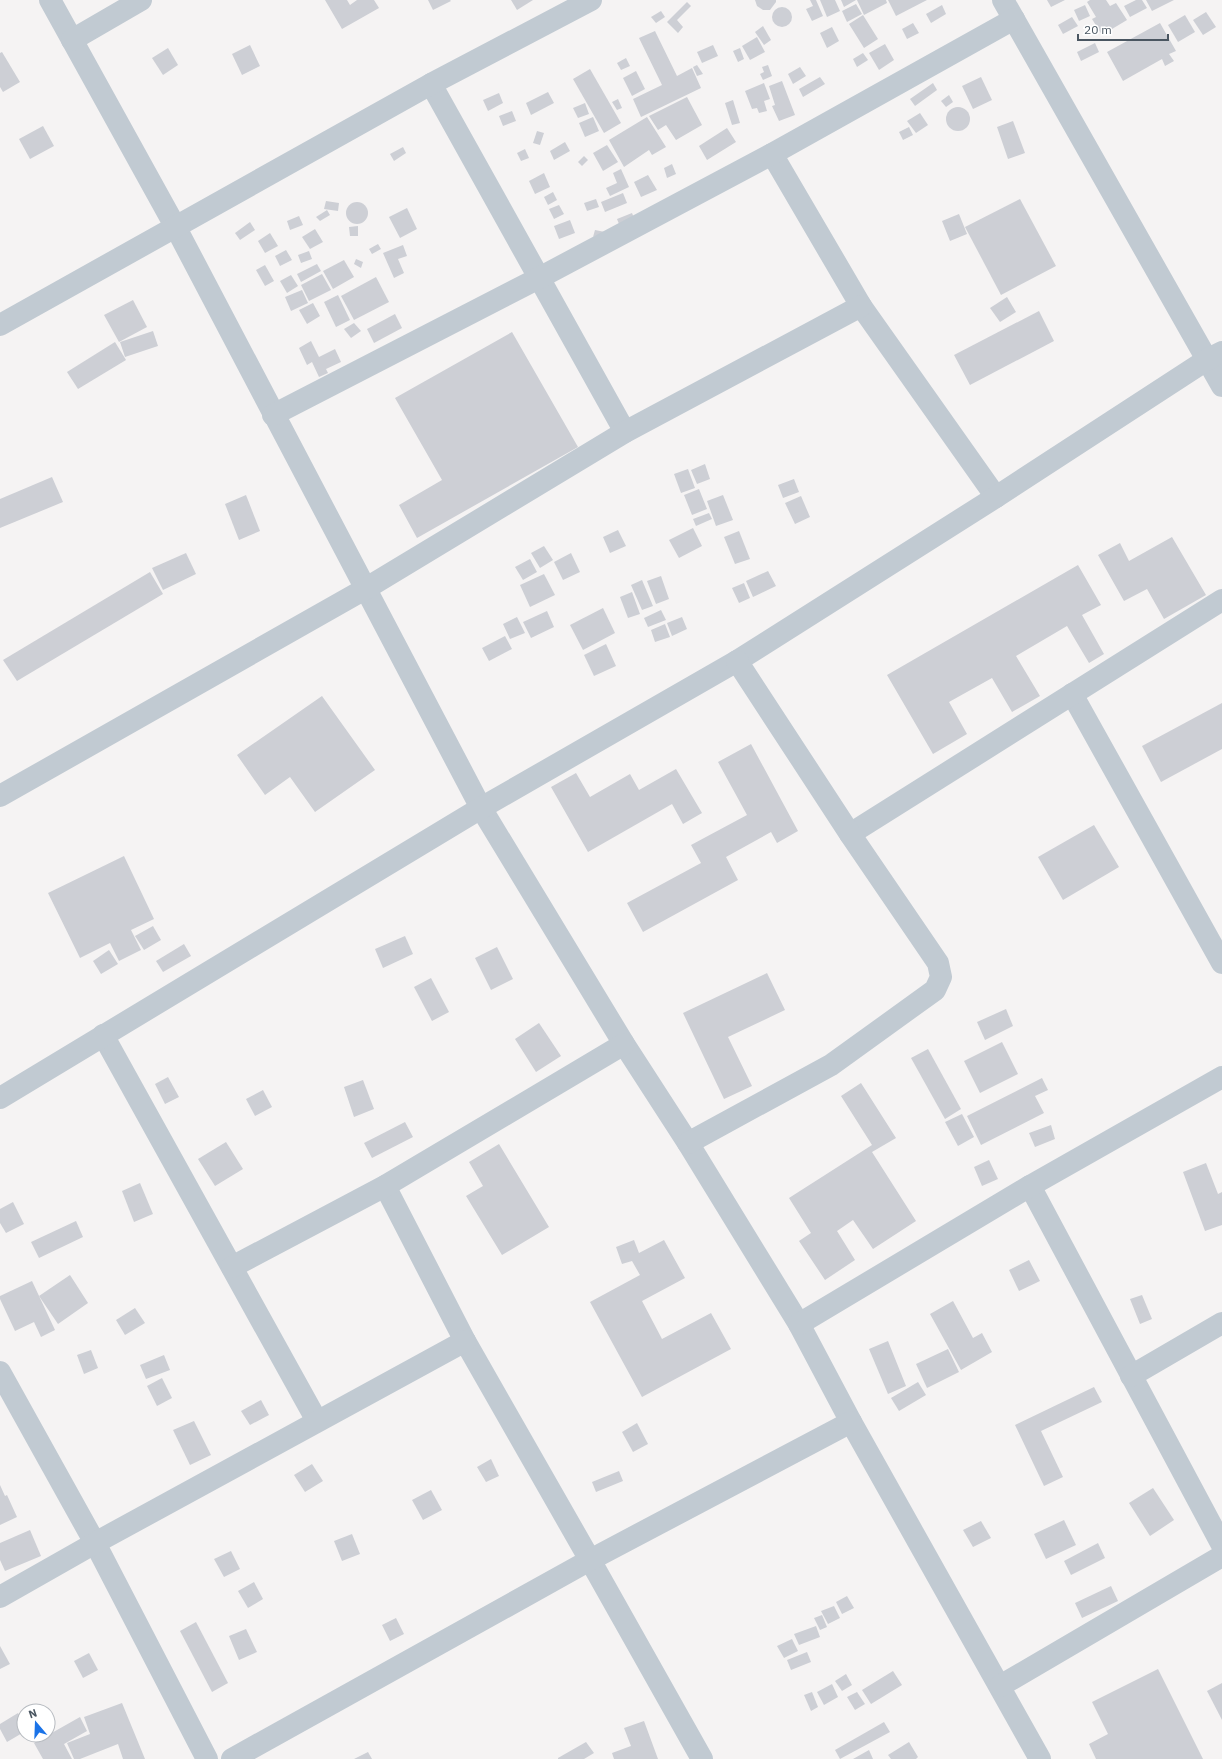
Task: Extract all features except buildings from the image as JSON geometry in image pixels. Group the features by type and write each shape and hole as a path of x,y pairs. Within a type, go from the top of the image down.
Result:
{"street":[{"path":"50,0 175,226 273,415 481,808 624,1044 688,1143 799,1324 851,1422 1040,1759"},
{"path":"72,40 141,0"},
{"path":"0,325 431,84 591,0"},
{"path":"1003,0 1215,356 1222,386"},
{"path":"273,415 539,278 772,154 1014,19"},
{"path":"431,84 625,432"},
{"path":"772,154 861,306 996,497"},
{"path":"0,796 365,589 625,432 861,306"},
{"path":"0,1098 481,808 738,661 1215,356"},
{"path":"850,834 1222,600"},
{"path":"688,1143 831,1065 935,990 941,977 938,963 850,834 738,661"},
{"path":"1072,694 1222,963"},
{"path":"103,1035 317,1421"},
{"path":"232,1267 385,1186 624,1044"},
{"path":"799,1324 1030,1186 1222,1077"},
{"path":"385,1186 465,1341 702,1759"},
{"path":"1030,1186 1222,1545"},
{"path":"1131,1376 1222,1323"},
{"path":"0,1597 94,1543 465,1341"},
{"path":"0,1372 94,1543 207,1759"},
{"path":"232,1759 590,1560 851,1422"},
{"path":"1000,1686 1222,1556"}]}
